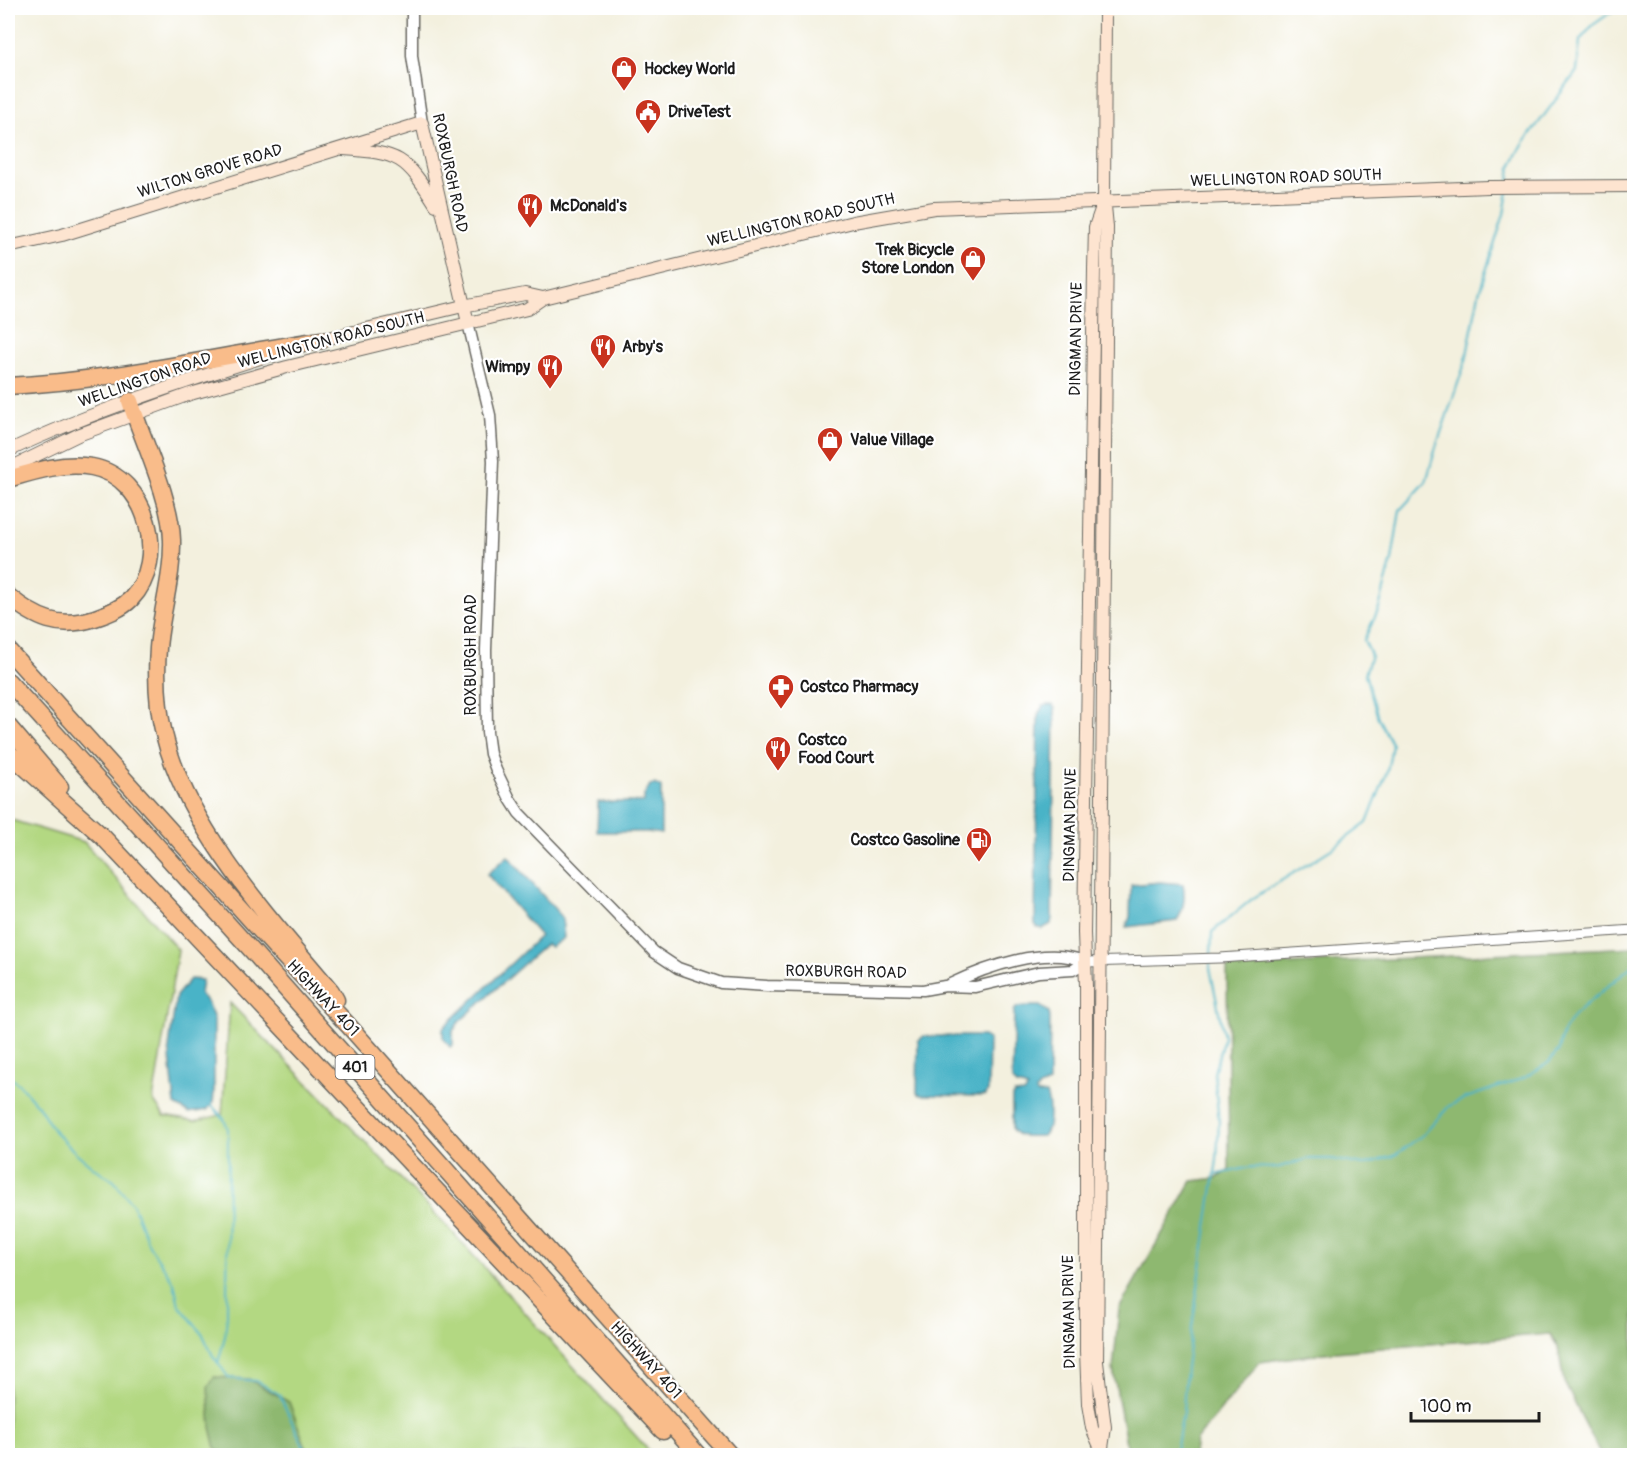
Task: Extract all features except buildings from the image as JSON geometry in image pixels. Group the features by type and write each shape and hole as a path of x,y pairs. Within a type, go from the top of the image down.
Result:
{"highway":[{"path":"8,387 117,376 237,353 322,340"},
{"path":"132,407 158,481 172,538 169,580 158,647 157,690 164,733 175,768 216,845 266,913 331,991 348,1025"},
{"path":"8,479 67,465 94,467 117,477 135,495 145,515 151,539 146,575 131,599 112,612 82,622 53,622 28,612 8,596"},
{"name":"HIGHWAY 401","path":"8,650 348,1025 731,1455"},
{"name":"HIGHWAY 401","path":"8,681 263,963 699,1455"},
{"path":"8,726 103,837 675,1443 699,1455"},
{"path":"8,752 103,837"}],"main road":[{"name":"DINGMAN DRIVE","path":"1103,1452 1105,1427 1097,1362 1101,1123 1100,962 1107,239 1104,201 1105,8"},
{"name":"WILTON GROVE ROAD","path":"8,247 62,235 422,123"},
{"name":"ROXBURGH ROAD","path":"422,123 468,324"},
{"path":"335,149 369,151 396,157 412,170 442,214"},
{"name":"WELLINGTON ROAD SOUTH","path":"8,469 132,407 527,309 543,298 853,222 934,208 1489,187 1635,186"},
{"name":"DINGMAN DRIVE","path":"1103,1452 1092,1428 1088,1404 1086,1351 1086,962 1084,933 1095,227 1104,201"},
{"name":"WELLINGTON ROAD","path":"8,452 48,433 132,407 205,375 322,340 463,306 525,294 543,298"}],"street":[{"name":"ROXBURGH ROAD","path":"412,8 411,56 422,123"},
{"name":"ROXBURGH ROAD","path":"468,324 490,415 493,460 486,650 487,732 490,754 496,770 519,813 654,952 678,968 706,979 735,985 923,990 945,986 972,974 1020,960 1040,957 1073,957 1086,962"},
{"path":"1086,962 1220,958 1635,930"}],"green space":[{"path":"8,819 84,842 178,950 153,1100 164,1116 194,1121 222,1115 230,1003 445,1224 653,1455 8,1455"},
{"path":"1634,947 1634,1455 1601,1455 1564,1382 1558,1347 1550,1334 1324,1353 1260,1362 1196,1440 1194,1453 1196,1455 1128,1455 1113,1370 1119,1309 1192,1181 1217,1178 1229,1171 1227,967"},
{"path":"214,1377 249,1379 289,1402 309,1455 223,1455 216,1448 211,1427 208,1387"}],"water":[{"path":"1053,705 1055,709 1052,918 1051,924 1042,929 1035,924 1038,714 1043,706"},
{"path":"650,785 661,787 661,834 597,832 598,802 644,802 644,796"},
{"path":"508,856 562,917 564,938 551,947 546,944 459,1022 453,1031 453,1045 450,1047 443,1038 443,1028 540,936 487,874"},
{"path":"1160,882 1183,884 1184,903 1177,921 1126,927 1130,917 1131,885"},
{"path":"190,979 202,980 200,994 207,1002 214,1019 214,1093 213,1103 207,1110 189,1113 175,1105 169,1047 176,996"},
{"path":"1040,1006 1049,1012 1050,1018 1049,1083 1039,1087 1036,1091 1037,1094 1046,1094 1048,1104 1049,1122 1043,1136 1022,1136 1012,1129 1012,1097 1014,1094 1025,1093 1027,1089 1012,1081 1014,1011 1017,1007"},
{"path":"924,1036 983,1036 989,1040 986,1095 921,1095 917,1093 918,1041"}],"waterway":[{"path":"1509,182 1511,166 1523,144 1577,71 1580,40 1593,25 1617,8"},
{"path":"1211,955 1212,932 1252,899 1333,848 1367,823 1387,772 1392,745 1378,718 1365,674 1371,655 1364,640 1379,608 1392,560 1400,510 1426,482 1466,360 1479,293 1504,214 1508,191"},
{"path":"1175,1456 1217,1160 1219,1122 1214,1073 1224,1037 1210,961"},
{"path":"1215,1175 1251,1167 1276,1168 1307,1159 1332,1159 1363,1165 1394,1156 1424,1134 1449,1106 1524,1078 1548,1063 1559,1050 1563,1032 1575,1014 1634,964"},
{"path":"8,1076 20,1085 39,1107 54,1131 75,1152 114,1181 133,1205 149,1245 174,1283 179,1305 202,1333 213,1356 229,1378 257,1381 279,1394 308,1456"},
{"path":"211,1105 224,1119 228,1129 227,1316 218,1363"}],"place":[{"name":"Hockey World","path":"624,92"},
{"name":"DriveTest","path":"648,135"},
{"name":"McDonald's","path":"530,229"},
{"name":"Trek Bicycle Store London","path":"973,282"},
{"name":"Arby's","path":"603,370"},
{"name":"Wimpy","path":"550,390"},
{"name":"Value Village","path":"830,463"},
{"name":"Costco Pharmacy","path":"781,710"},
{"name":"Costco Food Court","path":"778,772"},
{"name":"Costco Gasoline","path":"979,863"}]}
